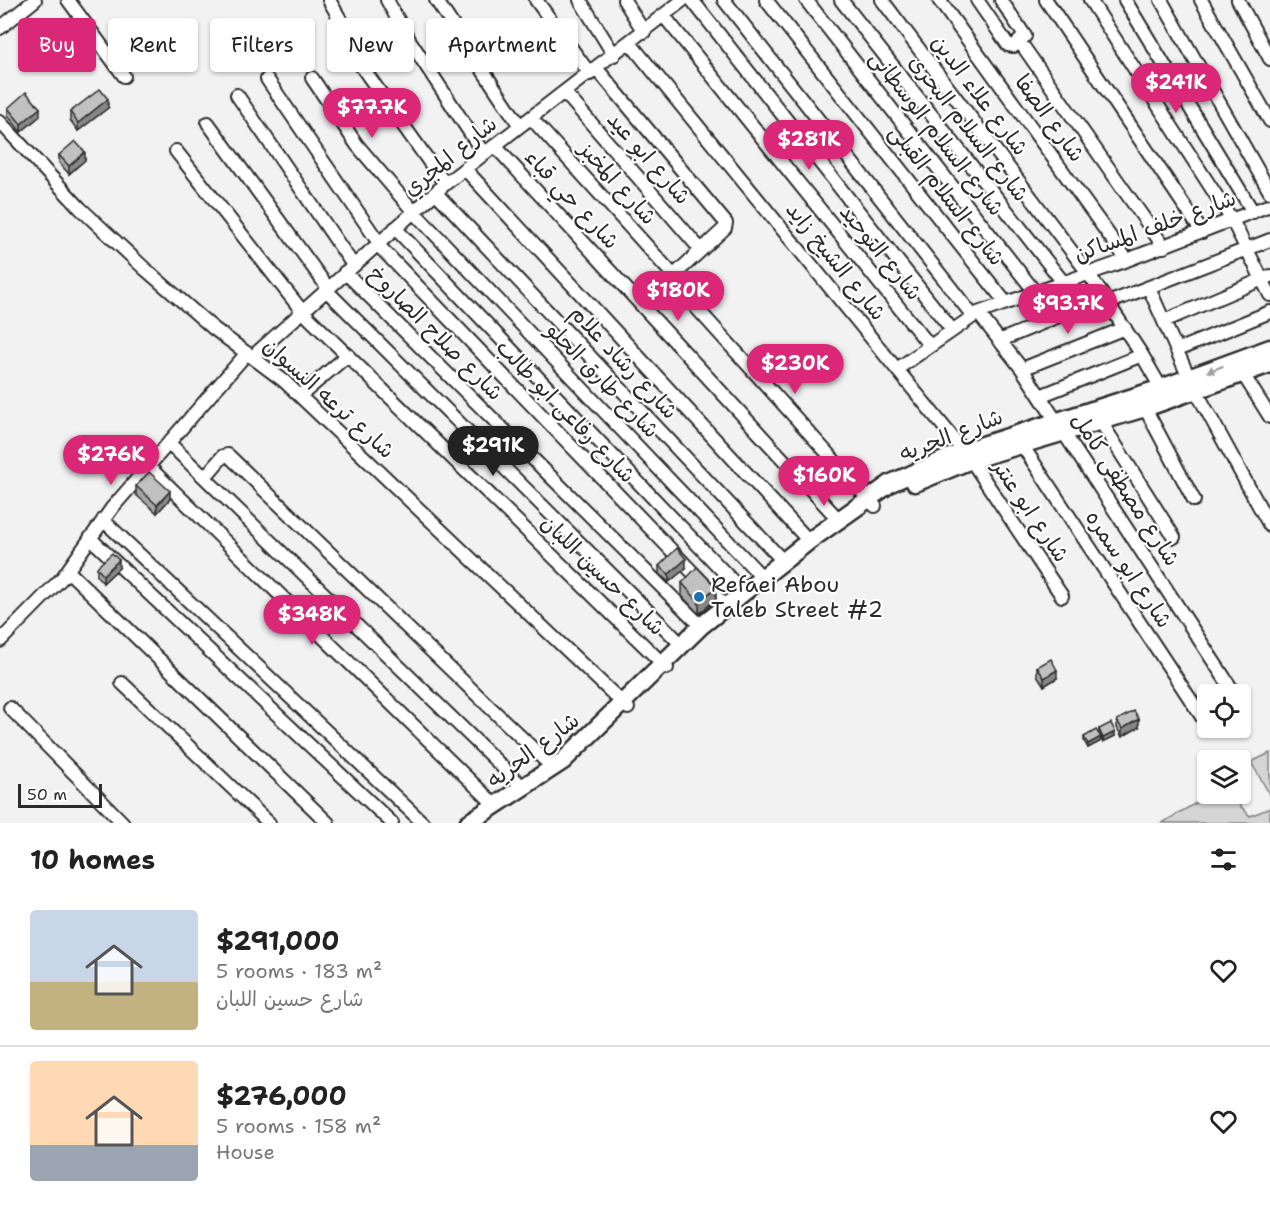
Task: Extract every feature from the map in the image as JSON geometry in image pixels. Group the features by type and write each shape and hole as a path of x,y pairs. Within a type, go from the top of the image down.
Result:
{"main road":[{"name":"شارع الحريه","path":"1060,427 1101,422 1144,408 1270,348"},
{"name":"شارع الحريه","path":"665,665 681,644 725,606 838,519 871,502 922,480 968,456 1060,427 1161,388 1192,385 1243,374 1270,364"},
{"name":"شارع الحريه","path":"468,823 553,768 588,740 665,665 871,502"},
{"name":"شارع الحريه","path":"489,823 578,762 624,705"}],"street":[{"path":"0,28 35,0"},
{"path":"68,0 124,76"},
{"name":"شارع رشاد علام","path":"329,0 352,40 352,53 440,189 783,561"},
{"path":"387,0 408,38 484,154"},
{"path":"436,0 520,126"},
{"path":"536,0 593,71 724,221 725,228 642,305"},
{"path":"579,0 614,55"},
{"path":"624,0 644,32"},
{"path":"692,0 952,330"},
{"name":"شارع مصطفى كامل","path":"724,0 975,315 1022,369 1228,684"},
{"name":"شارع السلام القبلى","path":"766,0 1006,303"},
{"name":"شارع السلام الوسطانى","path":"807,0 1035,292"},
{"name":"شارع السلام البحرى","path":"841,0 1064,282"},
{"name":"شارع علاء الدين","path":"882,0 1088,273 1161,388"},
{"name":"شارع الصفا","path":"939,0 1127,260"},
{"path":"977,0 1008,45 1014,46 1020,42 1024,34 1001,0"},
{"path":"1046,0 1202,232"},
{"path":"1090,0 1232,220 1247,250 1266,278 1270,295"},
{"path":"1125,0 1253,212"},
{"path":"1161,0 1270,192"},
{"path":"1201,0 1270,121"},
{"path":"1238,0 1270,58"},
{"name":"شارع المجري","path":"0,641 68,571 103,520 148,466 250,355 440,189 644,32 677,2"},
{"name":"شارع التوحيد","path":"664,16 930,346"},
{"path":"1020,42 1164,246"},
{"name":"شارع الشيخ زايد","path":"630,43 968,456"},
{"name":"شارع طارق الحلو","path":"312,78 357,145 414,212 762,577"},
{"name":"شارع رفاعى ابو طالب","path":"267,79 378,243 725,606"},
{"name":"شارع ابو عيد","path":"565,93 701,250"},
{"name":"شارع صلاح الصاروخ","path":"237,95 349,269 701,626"},
{"name":"شارع المخبز","path":"531,118 674,276"},
{"name":"شارع ترعه النسوان","path":"0,122 80,208 145,269 213,328 300,396 624,705"},
{"path":"208,123 327,289 681,644"},
{"name":"شارع حي قباء","path":"495,146 838,519"},
{"name":"شارع حسين اللبان","path":"176,151 302,311 665,665"},
{"path":"465,169 809,541"},
{"name":"شارع خلف المساكن","path":"897,369 975,315 1270,205"},
{"path":"395,228 743,592"},
{"path":"999,341 1106,300 1149,288 1270,240"},
{"path":"1164,321 1266,278"},
{"path":"1149,288 1192,385 1270,526"},
{"path":"693,304 871,502"},
{"path":"1177,350 1270,312"},
{"path":"1022,369 1125,328"},
{"path":"300,396 348,355"},
{"path":"1040,396 1142,355"},
{"path":"1243,374 1270,417"},
{"path":"1144,408 1194,500"},
{"path":"1101,422 1174,537"},
{"name":"شارع ابو سمره","path":"1018,440 1197,710"},
{"path":"169,443 525,788"},
{"path":"205,477 223,456 228,455 553,768"},
{"name":"شارع ابو عنتر","path":"968,456 1062,596"},
{"path":"148,466 496,806"},
{"path":"103,520 423,823"},
{"path":"90,538 392,823"},
{"path":"68,571 328,823"},
{"path":"122,683 269,823"},
{"path":"10,708 123,823"}],"shaded area":[{"path":"1270,753 1270,795 1251,762"},
{"path":"1197,802 1239,804 1250,816 1270,808 1270,823 1162,823"}],"building":[{"path":"100,89 108,99 78,123 70,112"},
{"path":"26,92 40,108 21,124 8,108"},
{"path":"75,141 85,152 69,166 59,155"},
{"path":"149,472 170,491 157,505 136,486"},
{"path":"677,548 686,559 669,574 659,566"},
{"path":"112,553 119,560 103,575 97,568"},
{"path":"697,567 716,587 699,602 682,583"},
{"path":"1051,659 1057,670 1044,678 1037,667"},
{"path":"1134,711 1139,719 1122,729 1117,720"},
{"path":"1111,723 1115,732 1103,738 1099,729"},
{"path":"1096,730 1101,737 1088,744 1084,737"}],"place":[{"name":"Refaei Abou Taleb Street #2","path":"699,597"}]}
